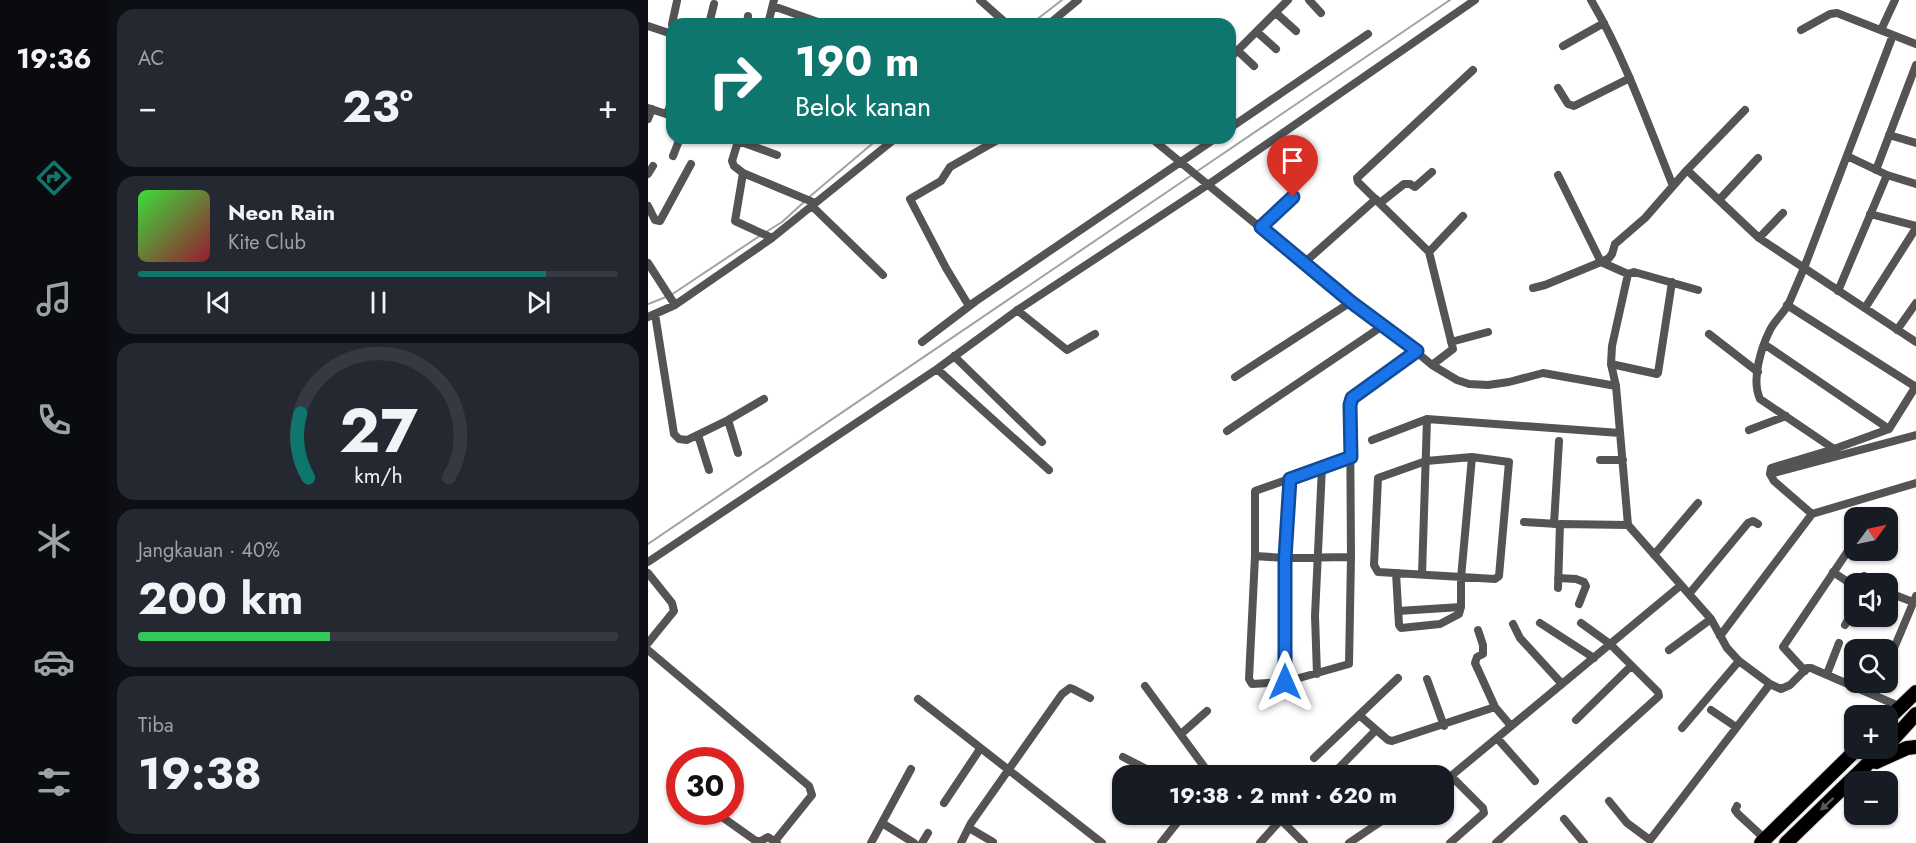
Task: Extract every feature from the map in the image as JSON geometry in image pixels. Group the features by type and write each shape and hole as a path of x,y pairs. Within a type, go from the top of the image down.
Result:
{"highway":[{"path":"1898,709 1916,692"},
{"path":"1901,706 1916,714"},
{"path":"1898,721 1905,716 1916,714"},
{"path":"1898,734 1916,714"},
{"path":"1862,771 1885,756 1916,747"},
{"path":"1763,841 1847,759"},
{"path":"1822,784 1844,772 1856,759"},
{"path":"1862,771 1874,759"},
{"path":"1786,843 1844,788"}],"street":[{"path":"980,0 1000,18"},
{"path":"1056,18 1078,0"},
{"path":"1254,66 1238,51 1288,0"},
{"path":"1309,0 1321,13"},
{"path":"648,562 937,369 1017,310 1475,0"},
{"path":"1591,0 1605,23 1630,78 1673,186"},
{"path":"1881,30 1893,0"},
{"path":"673,18 677,1"},
{"path":"769,18 773,3 809,18"},
{"path":"710,18 714,4"},
{"path":"1276,13 1296,31"},
{"path":"1800,30 1830,14 1837,13 1916,44"},
{"path":"1563,46 1605,23"},
{"path":"648,26 666,31"},
{"path":"1257,32 1276,49"},
{"path":"1236,124 1368,34"},
{"path":"1834,449 1760,399 1757,390 1758,372 1770,329 1787,305 1804,268 1893,35"},
{"path":"1876,170 1916,65"},
{"path":"1432,365 1452,351 1429,252 1358,182 1357,176 1473,70"},
{"path":"1558,88 1568,104 1574,106 1630,78"},
{"path":"648,119 650,109 666,114"},
{"path":"1533,288 1609,258 1615,243 1645,218 1745,110"},
{"path":"1889,135 1916,143"},
{"path":"673,156 678,144"},
{"path":"735,144 732,161 734,166 743,173 801,196 812,203 883,275"},
{"path":"749,144 777,155"},
{"path":"764,399 728,420 683,440 672,430 652,316 771,237 888,144"},
{"path":"969,306 909,199 941,181 950,167 990,144"},
{"path":"1158,144 1351,302 1384,325 1432,365 1457,380 1469,384 1488,385 1543,373 1616,386"},
{"path":"922,342 969,306 1183,164 1208,144"},
{"path":"1847,156 1887,175 1916,184"},
{"path":"1719,200 1758,158"},
{"path":"648,206 655,220 660,221 691,164"},
{"path":"648,174 653,166"},
{"path":"1687,170 1759,238 1916,342"},
{"path":"1304,263 1378,201 1404,184 1415,187 1432,172"},
{"path":"743,173 735,221 771,237"},
{"path":"1558,175 1601,261 1628,274 1634,272 1698,290"},
{"path":"1838,291 1887,175"},
{"path":"1261,227 1293,197"},
{"path":"1759,238 1783,213"},
{"path":"1865,308 1916,227 1870,214"},
{"path":"1429,252 1463,216"},
{"path":"648,263 674,303"},
{"path":"1628,274 1612,346 1611,364 1616,386 1628,525 1711,620 1727,648 1739,661 1770,684 1781,688 1787,687 1811,668 1901,706"},
{"path":"1611,364 1658,373 1672,282"},
{"path":"1235,377 1351,302"},
{"path":"1898,330 1916,303"},
{"path":"1787,305 1916,386 1889,429 1772,468 1770,474 1774,481 1812,514"},
{"path":"1017,310 1067,350 1095,334"},
{"path":"1227,431 1384,325"},
{"path":"1451,342 1488,332"},
{"path":"1709,334 1758,372"},
{"path":"1764,344 1889,429"},
{"path":"1351,457 1255,491 1255,556 1249,680 1252,684 1285,682 1349,663 1351,557 1351,457 1350,405 1352,398 1417,351"},
{"path":"954,356 1042,442"},
{"path":"937,369 1049,470"},
{"path":"1749,430 1786,416"},
{"path":"1372,440 1427,419 1620,433"},
{"path":"1422,575 1427,419"},
{"path":"728,420 738,453"},
{"path":"698,435 709,470"},
{"path":"1770,474 1916,435"},
{"path":"1558,588 1559,441"},
{"path":"1396,573 1399,625 1402,628 1440,624 1458,615 1461,607 1461,578 1472,458"},
{"path":"1472,458 1509,462 1501,573 1496,579 1376,571 1374,565 1377,480 1379,477 1426,461 1472,458"},
{"path":"1600,460 1623,460"},
{"path":"1317,674 1315,616 1322,467"},
{"path":"1285,682 1285,558 1290,479"},
{"path":"1720,636 1812,514 1916,483"},
{"path":"1654,555 1698,503"},
{"path":"1689,594 1748,523 1753,521 1758,524"},
{"path":"1524,522 1628,525"},
{"path":"1255,556 1351,557"},
{"path":"1805,671 1783,647 1844,556"},
{"path":"1833,572 1844,579"},
{"path":"648,573 672,603 674,611 648,643"},
{"path":"1558,578 1584,582 1586,586 1579,604"},
{"path":"1454,774 1680,586"},
{"path":"1898,595 1914,599 1898,639"},
{"path":"1398,611 1461,607"},
{"path":"1669,650 1711,620"},
{"path":"1540,623 1594,658"},
{"path":"1496,843 1658,697 1658,692 1610,644 1581,623"},
{"path":"1513,624 1520,638 1562,684"},
{"path":"1478,630 1484,650 1475,663 1495,707 1511,726"},
{"path":"1827,674 1839,643"},
{"path":"648,650 809,786 812,795 776,842 768,837 763,841 756,841 733,825"},
{"path":"1682,728 1739,661"},
{"path":"1576,720 1631,666"},
{"path":"1314,758 1398,678"},
{"path":"1427,679 1444,726"},
{"path":"1609,801 1628,823 1649,841 1770,684"},
{"path":"1145,686 1203,765"},
{"path":"961,843 1007,770 1067,690 1073,688 1090,698"},
{"path":"918,699 1102,843"},
{"path":"1359,715 1389,741 1394,741 1495,707"},
{"path":"1711,710 1736,727"},
{"path":"1180,734 1207,711"},
{"path":"1342,765 1376,730"},
{"path":"1497,738 1535,781"},
{"path":"944,803 980,749"},
{"path":"1123,757 1139,765"},
{"path":"871,843 911,770"},
{"path":"1450,843 1484,813 1483,808 1454,779"},
{"path":"1737,806 1735,810 1763,841"},
{"path":"1564,819 1584,843"},
{"path":"882,824 914,843"},
{"path":"1161,843 1175,825"},
{"path":"1260,843 1276,825"},
{"path":"1289,825 1304,843"},
{"path":"1349,843 1376,825"},
{"path":"969,828 993,842"},
{"path":"922,843 928,833"}],"waterway":[{"path":"1039,18 1062,0"},
{"path":"1196,172 1450,0"},
{"path":"808,198 872,144"},
{"path":"648,544 1192,175"},
{"path":"766,232 782,222 804,202"},
{"path":"671,295 761,235"},
{"path":"648,304 666,297"}],"route":[{"path":"1285,682 1285,558 1290,479 1351,457 1350,405 1352,398 1417,351 1351,302 1261,227 1293,197"}]}
